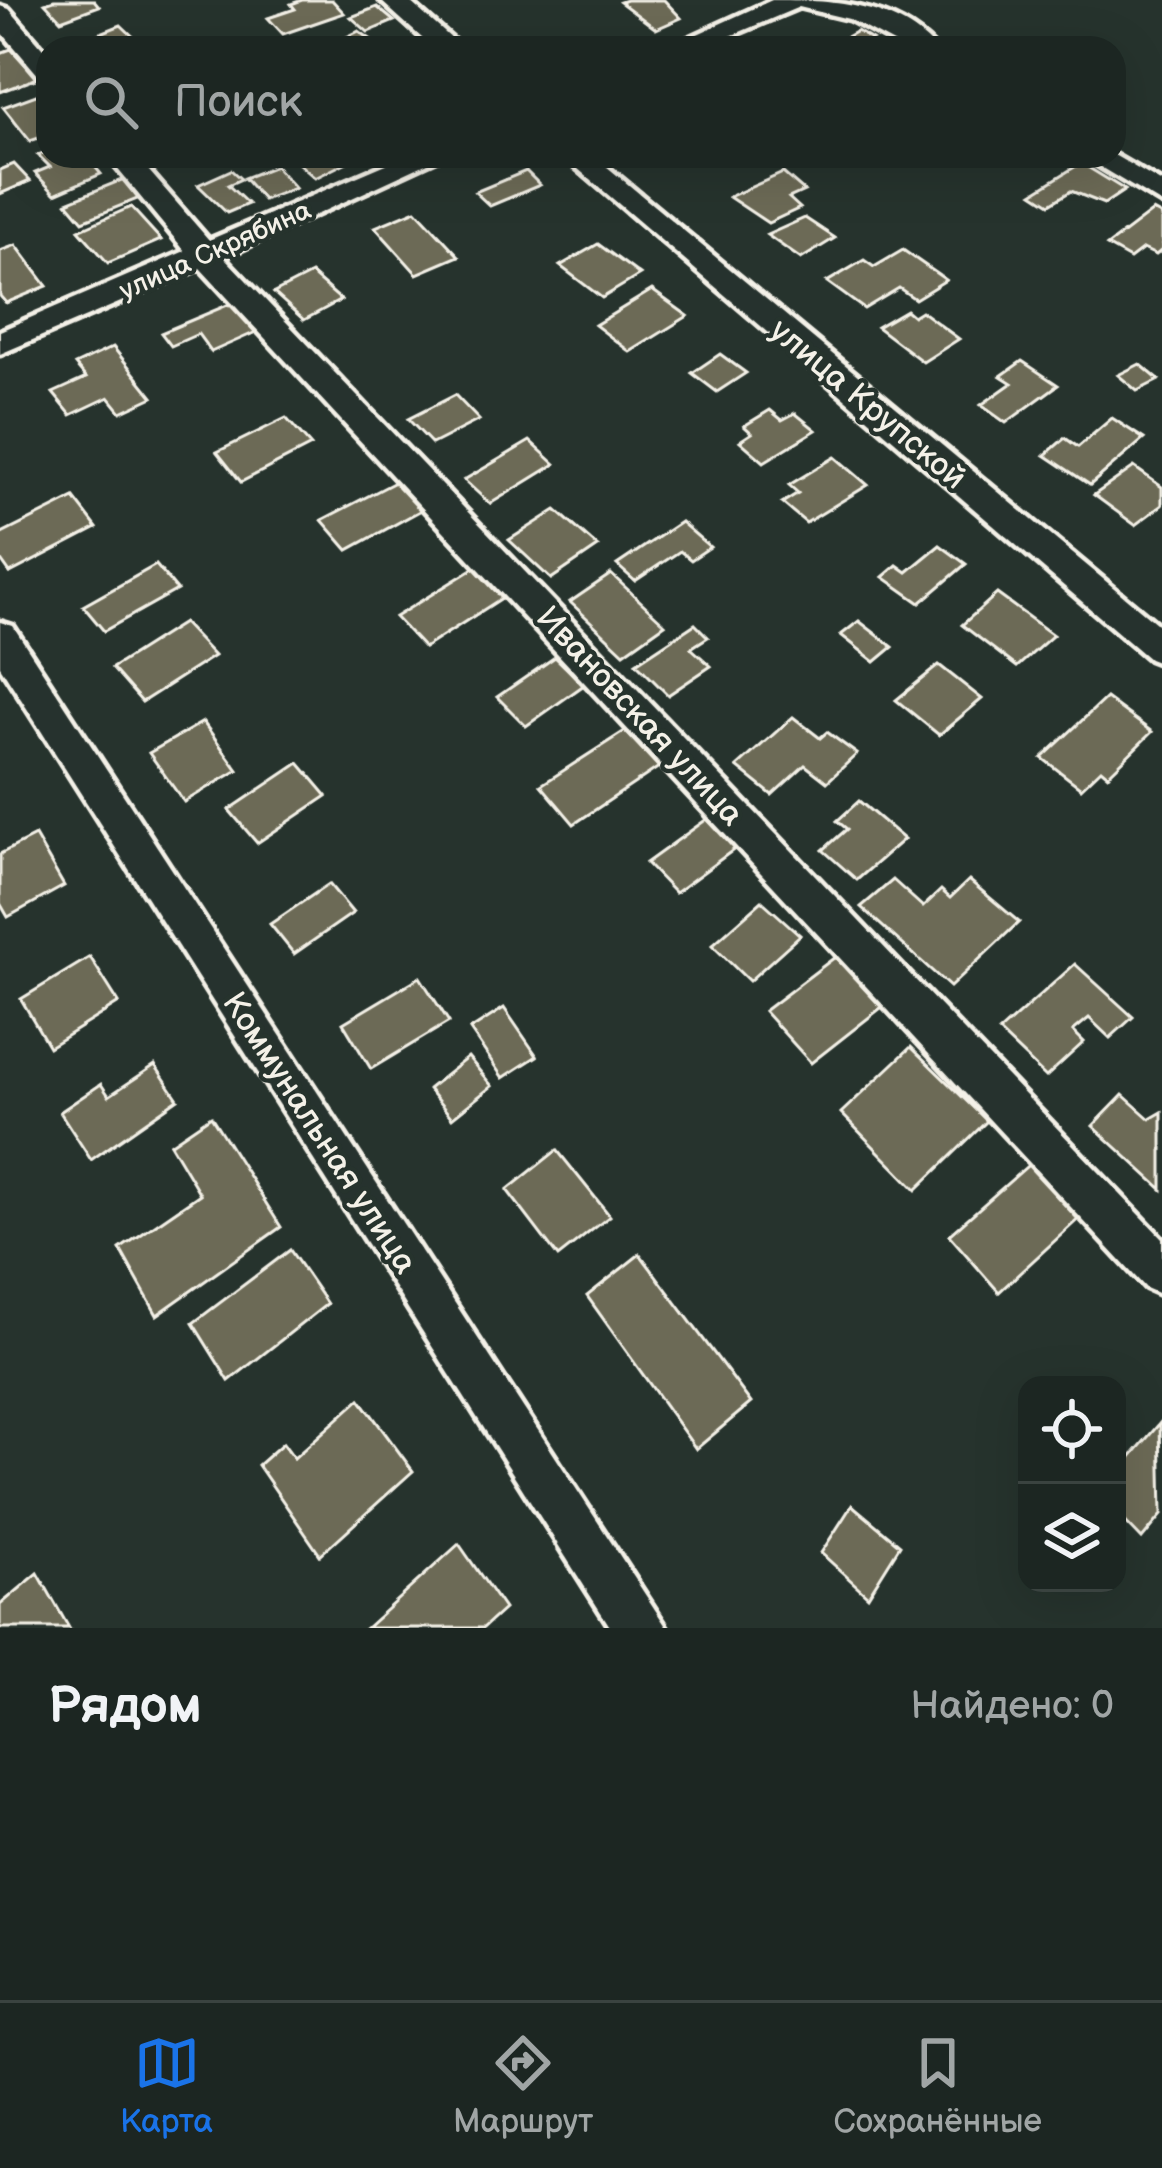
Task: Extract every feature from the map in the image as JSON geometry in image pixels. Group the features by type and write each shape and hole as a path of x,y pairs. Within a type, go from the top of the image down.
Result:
{"street":[{"path":"393,0 435,36"},
{"path":"710,36 798,0 858,13 900,36"},
{"path":"0,14 36,56"},
{"name":"Ивановская улица","path":"131,168 205,255 1162,1273"},
{"name":"улица Скрябина","path":"0,343 402,168"},
{"name":"улица Крупской","path":"591,168 1162,649"},
{"path":"1116,168 1162,195"},
{"name":"Коммунальная улица","path":"0,636 641,1628"}],"building":[{"path":"94,0 99,6 61,20 45,3"},
{"path":"332,0 344,13 283,34 268,18 295,9 291,4"},
{"path":"664,0 681,18 656,29 620,2"},
{"path":"377,7 394,21 368,32 351,17"},
{"path":"121,25 133,36 93,36"},
{"path":"11,49 36,79 0,92 0,53"},
{"path":"36,95 36,139 30,141 3,107"},
{"path":"14,164 30,181 0,194 0,170"},
{"path":"48,168 96,168 101,174 55,194 35,173"},
{"path":"277,168 295,188 263,200 244,178"},
{"path":"304,168 335,168 315,178"},
{"path":"1073,168 1089,168 1125,190 1104,204 1071,191 1050,204 1033,193"},
{"path":"231,170 241,179 228,185 248,204 227,213 198,185"},
{"path":"526,171 540,185 490,206 475,192"},
{"path":"783,173 804,191 789,198 800,208 768,223 729,197"},
{"path":"124,179 140,198 83,221 67,202"},
{"path":"131,207 161,240 108,263 79,230"},
{"path":"416,210 459,256 417,274 375,227"},
{"path":"1153,211 1162,216 1162,250 1156,255 1143,249 1130,259 1107,246"},
{"path":"805,218 835,238 801,259 767,235"},
{"path":"598,244 640,275 602,298 560,266"},
{"path":"16,245 47,286 6,303 0,296 0,251"},
{"path":"903,250 946,280 915,299 899,288 864,309 827,282 864,260 874,267"},
{"path":"311,274 341,300 304,320 274,293"},
{"path":"652,290 688,316 630,352 595,325"},
{"path":"232,303 256,332 211,352 198,334 171,346 161,333"},
{"path":"906,310 913,316 921,311 959,339 923,362 877,327"},
{"path":"113,347 153,397 121,412 109,397 71,415 53,393 86,378 75,365"},
{"path":"720,354 746,373 717,392 692,373"},
{"path":"1022,361 1058,385 1006,423 981,405 1012,383 1001,376"},
{"path":"1140,364 1159,380 1137,391 1118,375"},
{"path":"455,395 479,420 432,444 408,419"},
{"path":"770,410 782,420 795,413 816,430 764,462 740,441 752,433 744,426"},
{"path":"286,418 311,446 241,482 217,452"},
{"path":"1112,418 1144,439 1090,485 1045,455 1065,438 1078,447"},
{"path":"530,441 555,464 490,504 464,480"},
{"path":"835,457 868,485 806,523 782,503 798,493 789,485"},
{"path":"1134,467 1162,487 1162,505 1135,525 1094,495"},
{"path":"397,481 423,509 348,550 322,520"},
{"path":"74,498 97,528 10,573 0,559 0,535"},
{"path":"556,510 598,547 551,579 509,540"},
{"path":"681,522 710,547 691,560 680,551 635,581 617,565"},
{"path":"940,545 966,564 920,603 883,577 897,565 907,572"},
{"path":"156,565 177,590 104,631 83,606"},
{"path":"476,567 505,596 424,648 395,617"},
{"path":"611,574 665,624 624,653 570,602"},
{"path":"997,594 1053,635 1017,667 962,625"},
{"path":"859,621 893,647 875,662 841,635"},
{"path":"183,623 214,656 142,702 112,668"},
{"path":"695,624 708,637 691,648 711,666 668,695 636,663"},
{"path":"555,657 584,685 526,726 497,697"},
{"path":"939,665 982,699 939,735 896,700"},
{"path":"1106,698 1152,732 1108,775 1101,769 1081,788 1042,758"},
{"path":"793,717 820,738 827,732 857,754 827,782 805,765 772,795 737,767"},
{"path":"203,722 238,770 184,802 149,753"},
{"path":"625,731 659,767 574,824 541,785"},
{"path":"299,763 327,796 257,843 229,810"},
{"path":"859,801 904,839 857,880 823,850 847,829 837,821"},
{"path":"707,819 736,848 675,893 646,863"},
{"path":"35,836 64,886 8,917 0,903 0,854"},
{"path":"893,880 923,907 941,890 950,898 969,880 1019,922 950,987 861,907"},
{"path":"329,884 353,913 294,954 270,924"},
{"path":"762,901 800,935 749,981 712,945"},
{"path":"839,954 886,1004 811,1063 764,1011"},
{"path":"90,957 119,1003 49,1047 21,999"},
{"path":"1075,964 1133,1017 1110,1038 1089,1018 1073,1031 1084,1042 1046,1077 999,1032"},
{"path":"420,977 449,1022 371,1069 343,1023"},
{"path":"504,1008 537,1056 503,1078 470,1030"},
{"path":"911,1047 987,1121 916,1190 841,1113"},
{"path":"468,1057 492,1086 452,1118 428,1089"},
{"path":"155,1065 178,1099 91,1160 60,1112 101,1084 109,1096"},
{"path":"1123,1095 1150,1119 1162,1112 1162,1189 1093,1126"},
{"path":"211,1116 281,1227 157,1315 120,1249 200,1194 170,1144"},
{"path":"557,1150 610,1216 558,1257 507,1190"},
{"path":"1034,1160 1084,1214 999,1292 949,1235"},
{"path":"290,1250 327,1304 229,1381 193,1323"},
{"path":"640,1254 751,1403 696,1449 587,1296"},
{"path":"360,1399 413,1471 320,1555 258,1465 283,1443 294,1458"},
{"path":"1160,1423 1162,1515 1142,1539 1126,1522 1126,1463"},
{"path":"852,1505 900,1545 868,1596 821,1553"},
{"path":"459,1544 504,1609 483,1628 366,1628"},
{"path":"38,1573 69,1628 0,1628 0,1605"}]}
